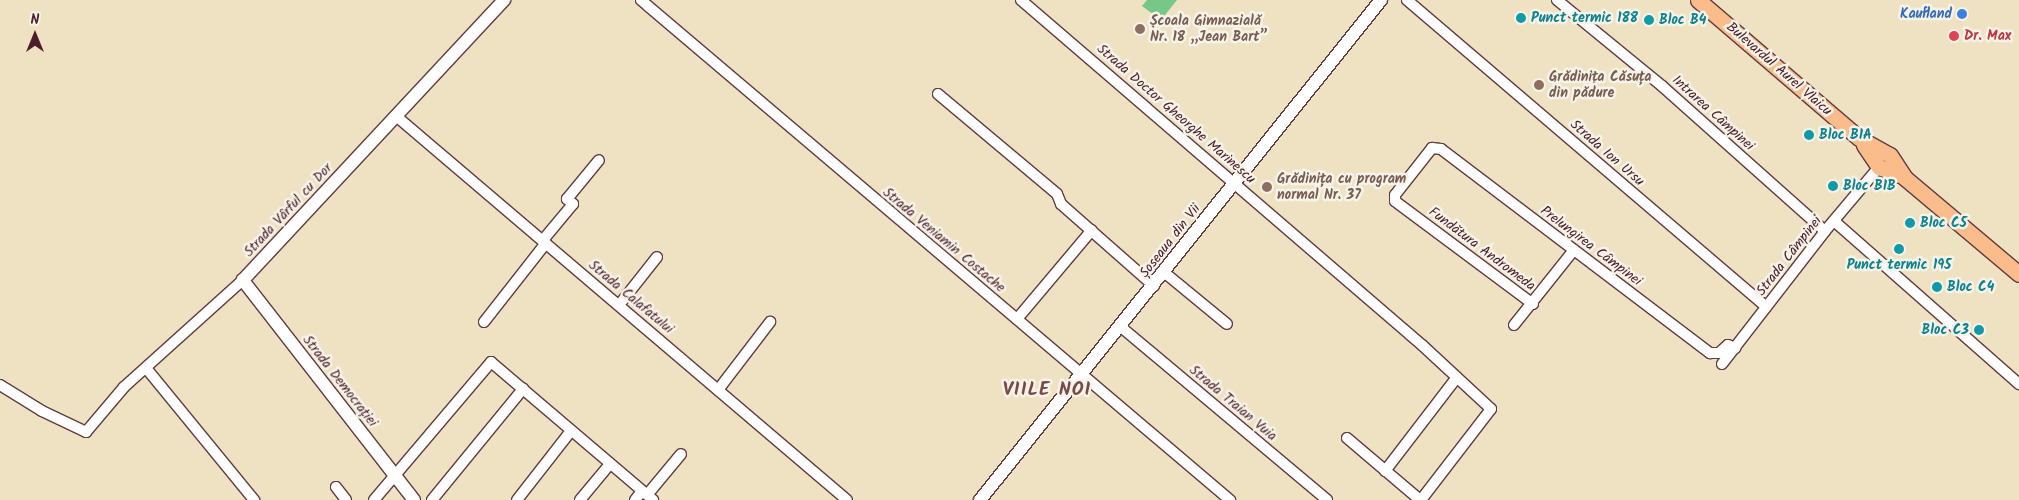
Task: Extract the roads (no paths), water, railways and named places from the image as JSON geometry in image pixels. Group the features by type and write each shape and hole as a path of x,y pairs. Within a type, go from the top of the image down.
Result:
{"main road":[{"name":"Bulevardul Aurel Vlaicu","path":"1698,0 1859,138 1883,162 1906,178 2019,274"}],"street":[{"name":"Strada Vârful cu Dor","path":"0,385 42,411 86,432 124,387 243,280 504,0"},
{"name":"Strada Veniamin Costache","path":"641,0 1230,500"},
{"name":"Strada Doctor Gheorghe Marinescu","path":"1021,0 1235,183 1491,409 1421,500"},
{"name":"Șoseaua din Vii","path":"980,500 1154,286 1381,0"},
{"name":"Strada Ion Ursu","path":"1407,0 1766,307"},
{"name":"Intrarea Câmpinei","path":"1557,0 1662,86 1825,231"},
{"path":"938,94 1057,194 1062,204 1154,286"},
{"name":"Strada Calafatului","path":"396,116 847,500"},
{"name":"Prelungirea Câmpinei","path":"1432,148 1441,149 1710,353 1719,353 1728,345 1735,348"},
{"name":"Fundătura Andromeda","path":"1432,148 1395,195 1395,201 1533,304"},
{"path":"484,322 573,204 567,199 599,160"},
{"name":"Strada Câmpinei","path":"1722,364 1825,231 1883,162"},
{"path":"1834,221 2019,384"},
{"path":"1016,319 1092,230"},
{"path":"1514,325 1533,304 1574,251"},
{"path":"619,305 657,258"},
{"path":"1165,272 1227,324"},
{"name":"Strada Democrației","path":"243,280 414,500"},
{"path":"718,390 770,322"},
{"name":"Strada Traian Vuia","path":"1121,326 1327,500"},
{"path":"374,500 491,362 647,495"},
{"path":"146,368 254,500"},
{"path":"1385,471 1457,377"},
{"path":"432,500 523,390"},
{"path":"517,500 572,431"},
{"path":"1347,438 1421,500"},
{"path":"635,500 647,495 681,454"},
{"path":"580,500 610,464"},
{"path":"336,487 346,500"}],"place":[{"name":"Kaufland","path":"1962,14"},
{"name":"Punct termic 188","path":"1521,18"},
{"name":"Bloc B4","path":"1649,20"},
{"name":"Școala Gimnazială Nr. 18 „Jean Bart”","path":"1140,29"},
{"name":"Dr. Max","path":"1954,36"},
{"name":"Grădinița Căsuța din pădure","path":"1539,85"},
{"name":"Bloc B1A","path":"1809,135"},
{"name":"Bloc B1B","path":"1833,186"},
{"name":"Grădinița cu program normal Nr. 37","path":"1267,187"},
{"name":"Bloc C5","path":"1910,223"},
{"name":"Punct termic 195","path":"1899,249"},
{"name":"Bloc C4","path":"1937,287"},
{"name":"Bloc C3","path":"1979,330"}],"district":[{"name":"VIILE NOI","path":"1047,391"}]}
